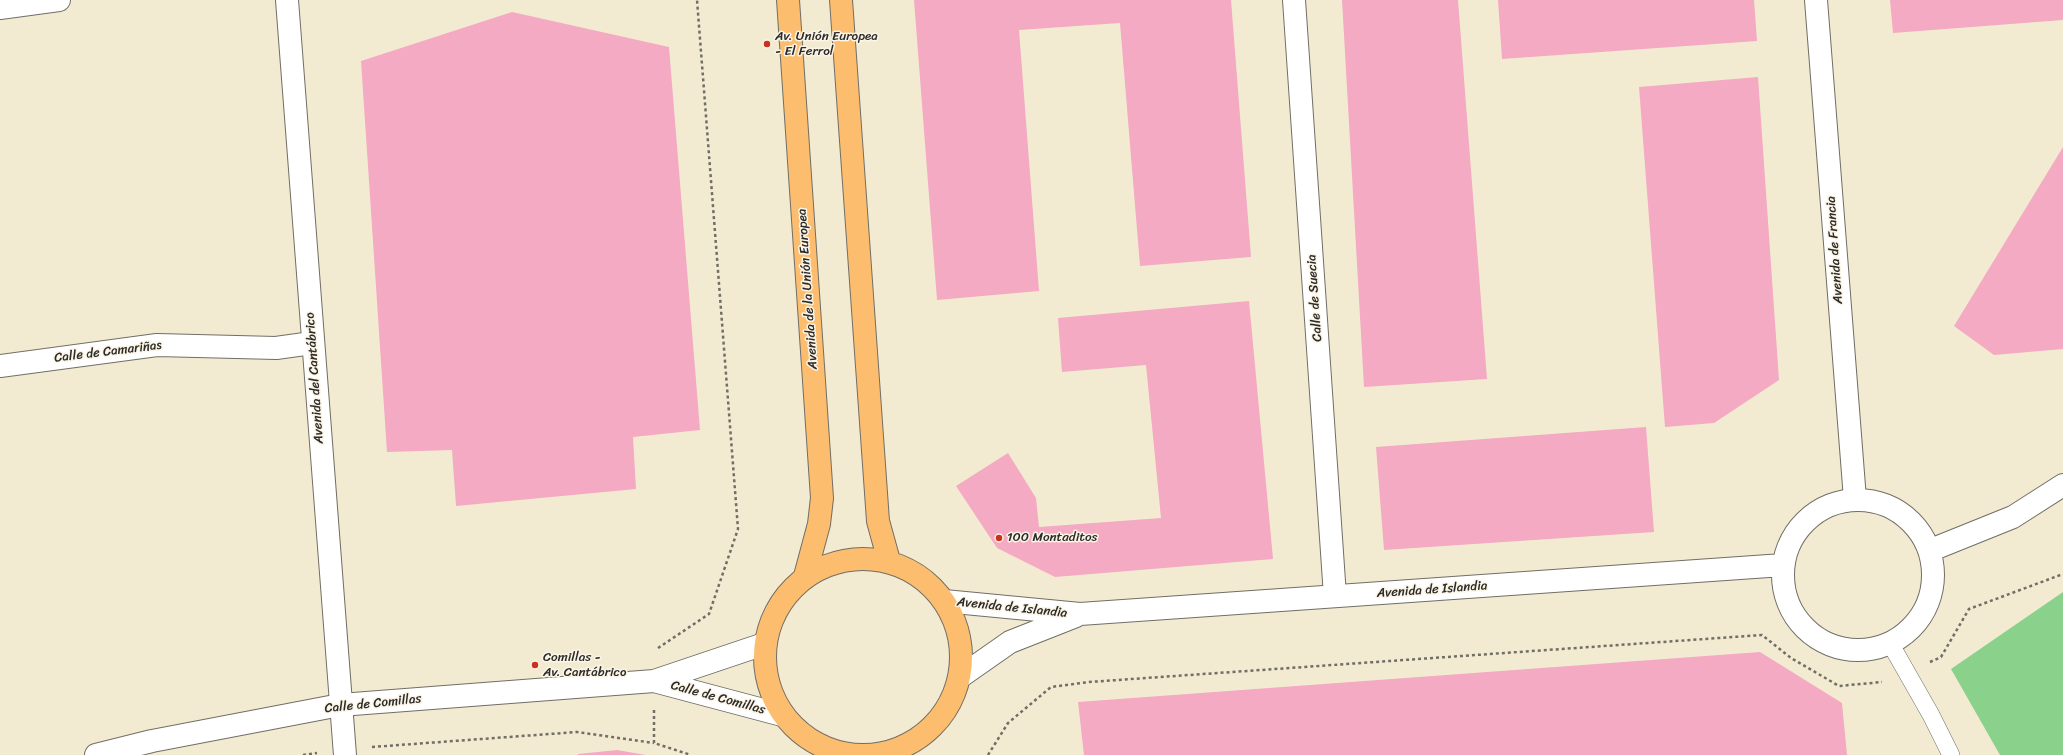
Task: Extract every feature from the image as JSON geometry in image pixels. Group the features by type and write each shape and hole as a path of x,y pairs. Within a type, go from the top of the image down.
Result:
{"main road":[{"name":"Avenida de la Unión Europea","path":"788,0 822,498 819,524 805,576"},
{"path":"841,0 878,521 888,561"},
{"path":"845,559 888,561 905,567 920,576 933,587 944,601 956,624 962,650 960,677 953,696 943,715 912,749 882,754 848,755 819,750 797,732 782,715 766,681 764,644 769,624 778,606 790,590 805,576 845,559"}],"street":[{"path":"0,8 59,0"},
{"name":"Avenida del Cantábrico","path":"287,0 312,343 340,706 345,752"},
{"name":"Calle de Suecia","path":"1294,0 1335,596"},
{"name":"Avenida de Francia","path":"1816,0 1855,499"},
{"name":"Calle de Camariñas","path":"0,366 157,345 276,348 312,343"},
{"path":"1931,550 2013,517 2063,485"},
{"path":"1855,499 1880,502 1902,513 1920,530 1931,550 1934,585 1926,611 1902,638 1870,651 1836,648 1807,632 1788,605 1783,586 1783,565 1788,547 1802,524 1824,507 1855,499"},
{"name":"Avenida de Islandia","path":"944,601 1080,614 1783,565"},
{"name":"Avenida de Islandia","path":"960,677 1010,642 1080,614"},
{"name":"Calle de Comillas","path":"96,755 152,741 340,706 654,681 764,644"},
{"name":"Calle de Comillas","path":"654,681 782,715"}],"lane":[{"path":"1890,643 1951,755"}],"path":[{"path":"654,742 654,681 652,653 709,614 738,529 697,0"},
{"path":"988,755 1008,723 1051,687 1089,682 1762,635 1791,658 1839,686 1894,681 1942,657 1969,609 2063,574"},
{"path":"303,755 578,732 654,742 691,755"}],"green space":[{"path":"2063,592 2063,755 2000,755 1951,669"}],"building":[{"path":"914,0 1231,0 1251,257 1140,266 1120,23 1019,30 1039,291 937,300"},
{"path":"1342,0 1458,0 1487,379 1364,387"},
{"path":"1498,0 1754,0 1757,41 1502,59"},
{"path":"1890,0 2063,0 2063,20 1893,33"},
{"path":"512,12 669,47 700,430 633,437 636,489 456,506 452,450 387,452 361,61"},
{"path":"1758,77 1779,380 1714,423 1665,427 1639,87"},
{"path":"2063,147 2063,349 1994,355 1954,326"},
{"path":"1249,301 1273,559 1055,577 997,548 956,486 1008,453 1036,498 1039,527 1161,518 1146,365 1062,372 1058,318"},
{"path":"1646,427 1654,532 1384,550 1376,447"},
{"path":"1760,652 1842,703 1847,755 1084,755 1078,702"},
{"path":"617,750 646,755 578,755 578,754"}],"place":[{"name":"Av. Unión Europea - El Ferrol","path":"767,44"},
{"name":"100 Montaditos","path":"999,538"},
{"name":"Comillas - Av. Cantábrico","path":"535,665"}]}
